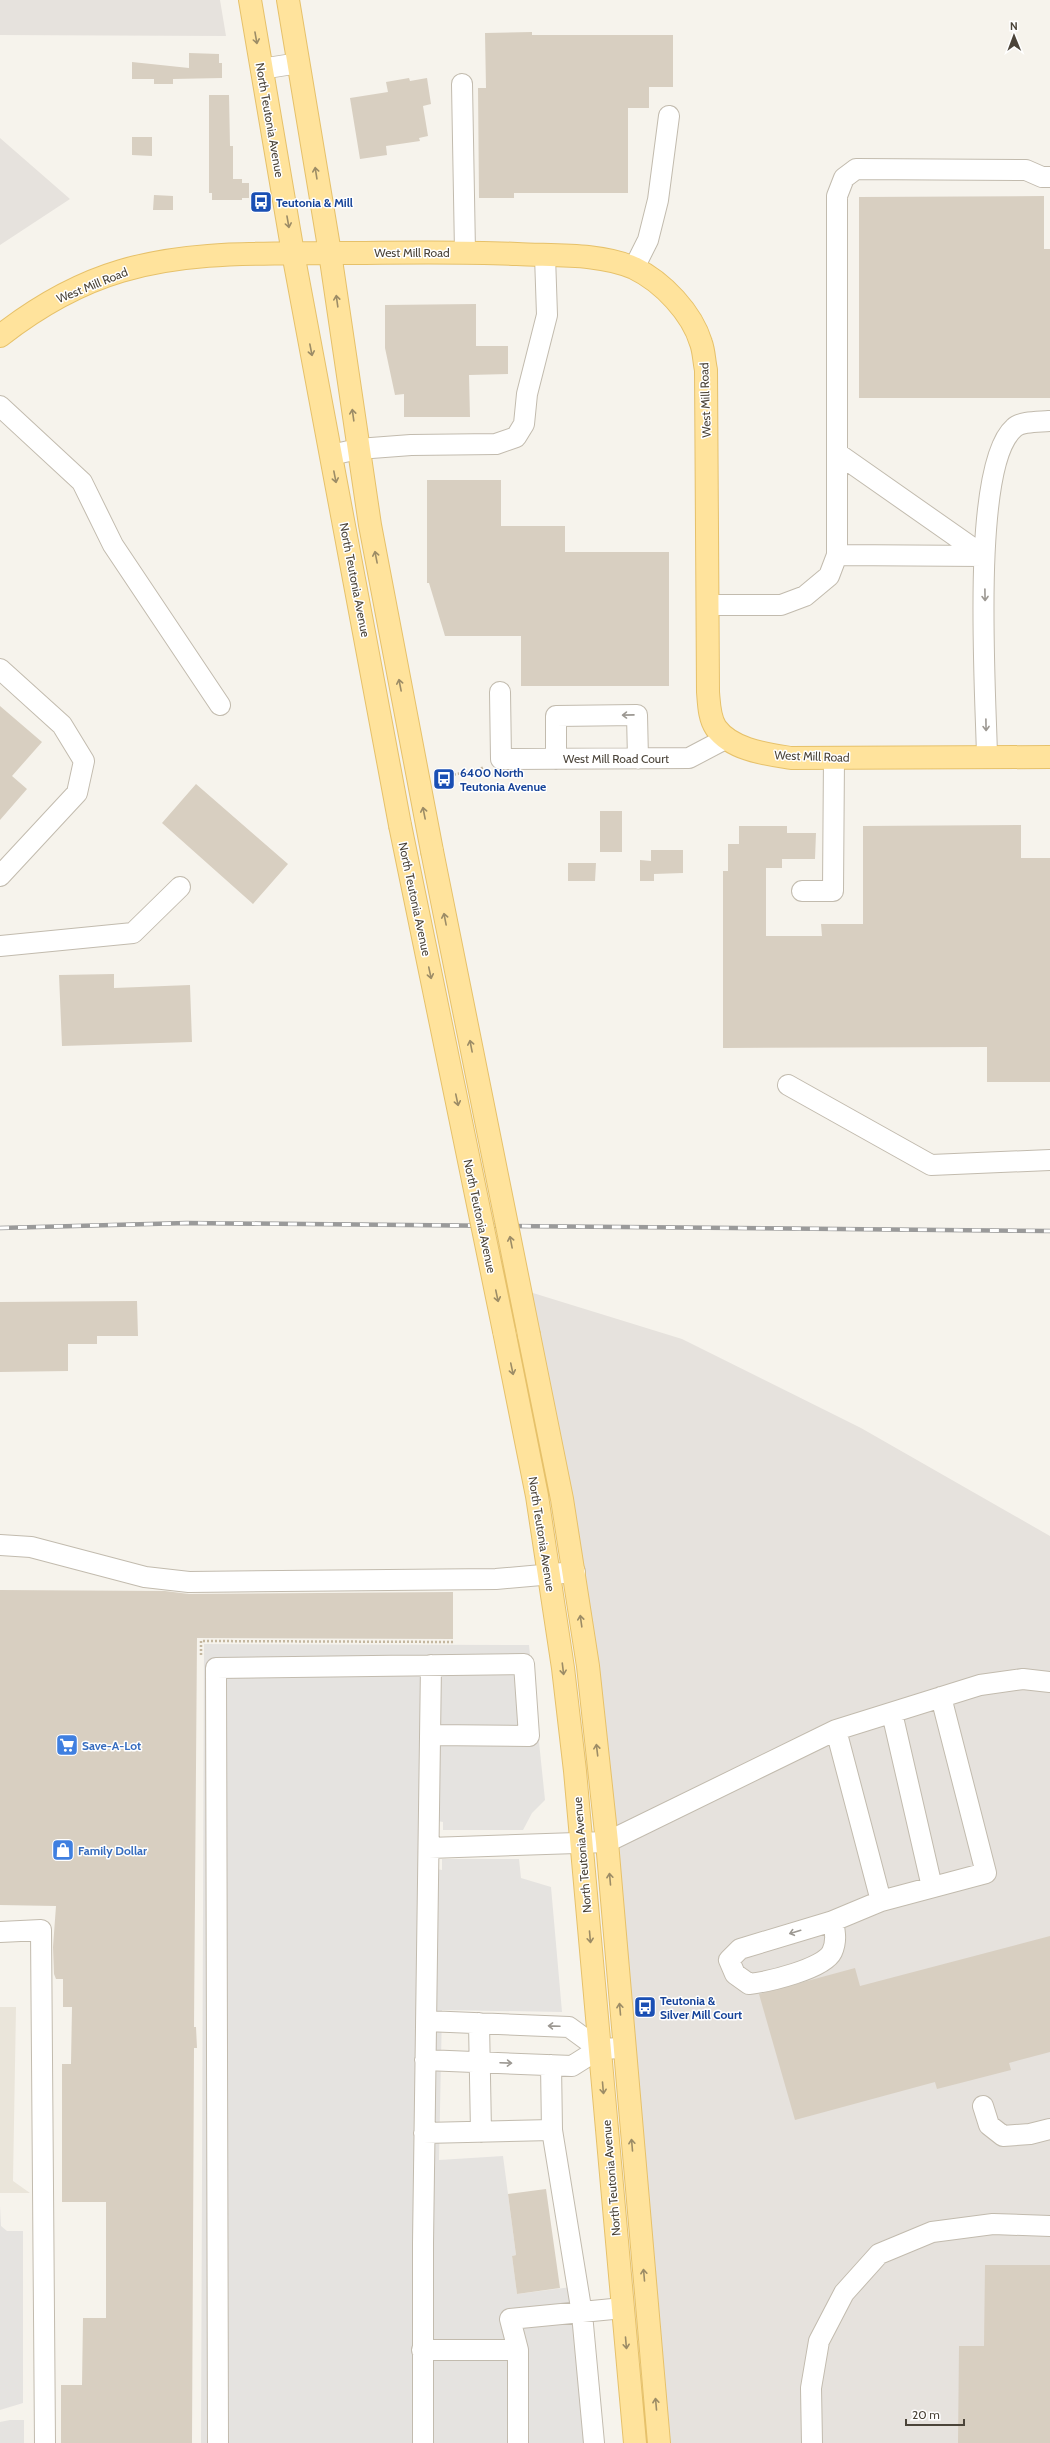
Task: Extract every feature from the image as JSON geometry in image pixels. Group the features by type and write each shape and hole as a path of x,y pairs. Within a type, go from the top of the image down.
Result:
{"main road":[{"name":"North Teutonia Avenue","path":"250,0 293,253 400,825 537,1496 575,1770 635,2443"},
{"name":"North Teutonia Avenue","path":"288,0 330,253 370,525 432,851 575,1572 588,1666 606,1842 659,2443"},
{"name":"West Mill Road","path":"0,336 21,319 68,292 120,271 173,259 293,253 465,252 598,258 634,268 663,288 677,302 691,322 701,343 706,370 709,709 716,727 727,738 764,754 791,758 1050,757"}],"street":[{"path":"261,69 299,63"},
{"path":"462,84 465,252"},
{"path":"634,268 648,240 658,200 669,116"},
{"path":"707,605 781,605 805,596 829,576 837,555 837,196 844,178 856,169 1026,170 1042,177 1050,177"},
{"path":"331,455 358,449 411,445 496,444 516,437 524,424 527,394 547,315 545,256"},
{"path":"0,406 82,482 113,545 220,706"},
{"path":"987,757 984,556 988,493 1001,446 1015,426 1049,421"},
{"path":"837,453 984,556"},
{"path":"837,555 984,556"},
{"path":"0,669 62,726 84,761 77,793 0,876"},
{"path":"500,692 501,759"},
{"path":"556,759 556,716 637,715 638,759"},
{"name":"West Mill Road Court","path":"501,759 689,758 727,738"},
{"path":"802,891 833,891 834,757"},
{"path":"0,946 133,933 180,887"},
{"path":"788,1085 931,1165 1050,1160"},
{"path":"0,1546 30,1547 146,1577 189,1582 496,1579 575,1572"},
{"path":"218,2443 216,1668 524,1664 529,1736 430,1735"},
{"path":"423,2443 422,2350 424,2133 431,1665"},
{"path":"429,1848 606,1842 836,1730 980,1686 1023,1679 1050,1682"},
{"path":"833,1921 836,1938 832,1953 819,1965 762,1982 749,1984 734,1974 729,1960 740,1948 833,1921 881,1901 986,1873 941,1697"},
{"path":"892,1713 932,1887"},
{"path":"836,1730 881,1901"},
{"path":"0,1932 41,1930 44,2443"},
{"path":"426,2021 569,2027 599,2049"},
{"path":"479,2023 478,2062 481,2132"},
{"path":"425,2060 572,2066 599,2049 623,2048"},
{"path":"551,2065 552,2130 582,2314 594,2443"},
{"path":"983,2106 989,2125 1003,2136 1030,2134 1050,2129"},
{"path":"424,2133 552,2130"},
{"path":"812,2443 811,2388 819,2341 844,2292 879,2254 932,2232 993,2224 1050,2226"},
{"path":"518,2443 518,2350 510,2320 582,2314 623,2308"},
{"path":"422,2350 518,2350"}],"path":[{"path":"446,776 478,770 501,759"}],"shaded area":[{"path":"0,0 220,0 226,36 0,35"},
{"path":"0,138 70,199 0,245"},
{"path":"520,1289 682,1339 861,1428 1050,1536 1050,2443 659,2443 607,1842"},
{"path":"204,1644 529,1645 545,1800 532,1813 523,1830 443,1830 443,1822 437,1821 437,1869 442,1870 442,1859 519,1859 521,1878 551,1887 562,2012 442,2010 439,2160 503,2156 516,2255 512,2256 517,2294 587,2285 601,2443 201,2443"},
{"path":"0,2007 16,2007 13,2181 30,2193 0,2193"},
{"path":"0,2206 1,2226 7,2231 23,2231 23,2403 0,2410"},
{"path":"24,2420 24,2443 0,2443 0,2422"}],"building":[{"path":"532,32 532,35 673,35 673,87 649,87 649,108 628,108 628,193 514,193 514,198 479,198 478,88 486,88 485,33"},
{"path":"189,53 219,54 219,63 222,63 222,78 173,79 173,84 154,84 154,79 132,79 132,62 189,68"},
{"path":"409,78 410,81 427,78 431,104 423,106 428,136 419,138 420,141 386,146 387,155 360,159 350,98 388,92 386,82"},
{"path":"209,95 229,95 230,146 233,146 233,179 242,179 242,183 249,183 249,198 242,198 242,200 212,200 212,193 209,193"},
{"path":"132,137 152,137 152,156 132,155"},
{"path":"154,195 173,196 173,210 153,210"},
{"path":"1044,196 1044,249 1050,249 1050,398 859,398 859,197"},
{"path":"476,304 476,346 508,346 508,374 469,375 470,417 404,417 404,394 395,395 385,348 385,305"},
{"path":"427,480 501,480 501,526 565,526 565,552 669,552 669,686 521,686 521,636 445,636 429,583 427,583"},
{"path":"0,706 42,742 12,776 27,789 0,820"},
{"path":"196,784 288,864 253,904 162,823"},
{"path":"600,811 622,811 622,852 600,852"},
{"path":"1021,825 1021,858 1050,858 1050,1082 987,1082 987,1047 723,1048 723,871 728,871 728,844 739,844 739,826 787,826 787,833 816,833 815,859 782,859 782,868 766,868 766,936 822,936 821,924 863,924 863,826"},
{"path":"651,850 683,850 683,873 654,874 654,881 640,881 640,860 651,861"},
{"path":"568,863 596,863 595,881 568,881"},
{"path":"114,974 114,988 190,985 192,1042 62,1046 59,975"},
{"path":"137,1301 138,1336 97,1336 97,1344 68,1344 68,1371 0,1372 0,1302"},
{"path":"0,1590 165,1591 189,1594 453,1592 453,1639 197,1638 194,2027 196,2027 197,2048 194,2048 192,2443 61,2443 61,2385 82,2385 83,2318 106,2318 106,2202 62,2202 62,2064 71,2064 72,2007 63,2007 63,1979 56,1979 54,1974 53,1947 56,1906 0,1905"},
{"path":"1050,1936 1050,2052 1009,2063 1011,2070 937,2089 935,2082 795,2120 759,1994 855,1968 860,1986"},
{"path":"546,2189 560,2288 517,2294 512,2256 516,2255 508,2194"},
{"path":"985,2265 1050,2265 1050,2443 958,2443 959,2346 984,2346"}],"railway":[{"path":"0,1228 187,1223 1050,1231"}],"place":[{"name":"Teutonia & Mill","path":"261,202"},
{"name":"6400 North Teutonia Avenue","path":"444,779"},
{"name":"Save-A-Lot","path":"67,1745"},
{"name":"Family Dollar","path":"63,1850"},
{"name":"Teutonia & Silver Mill Court","path":"645,2007"}]}
